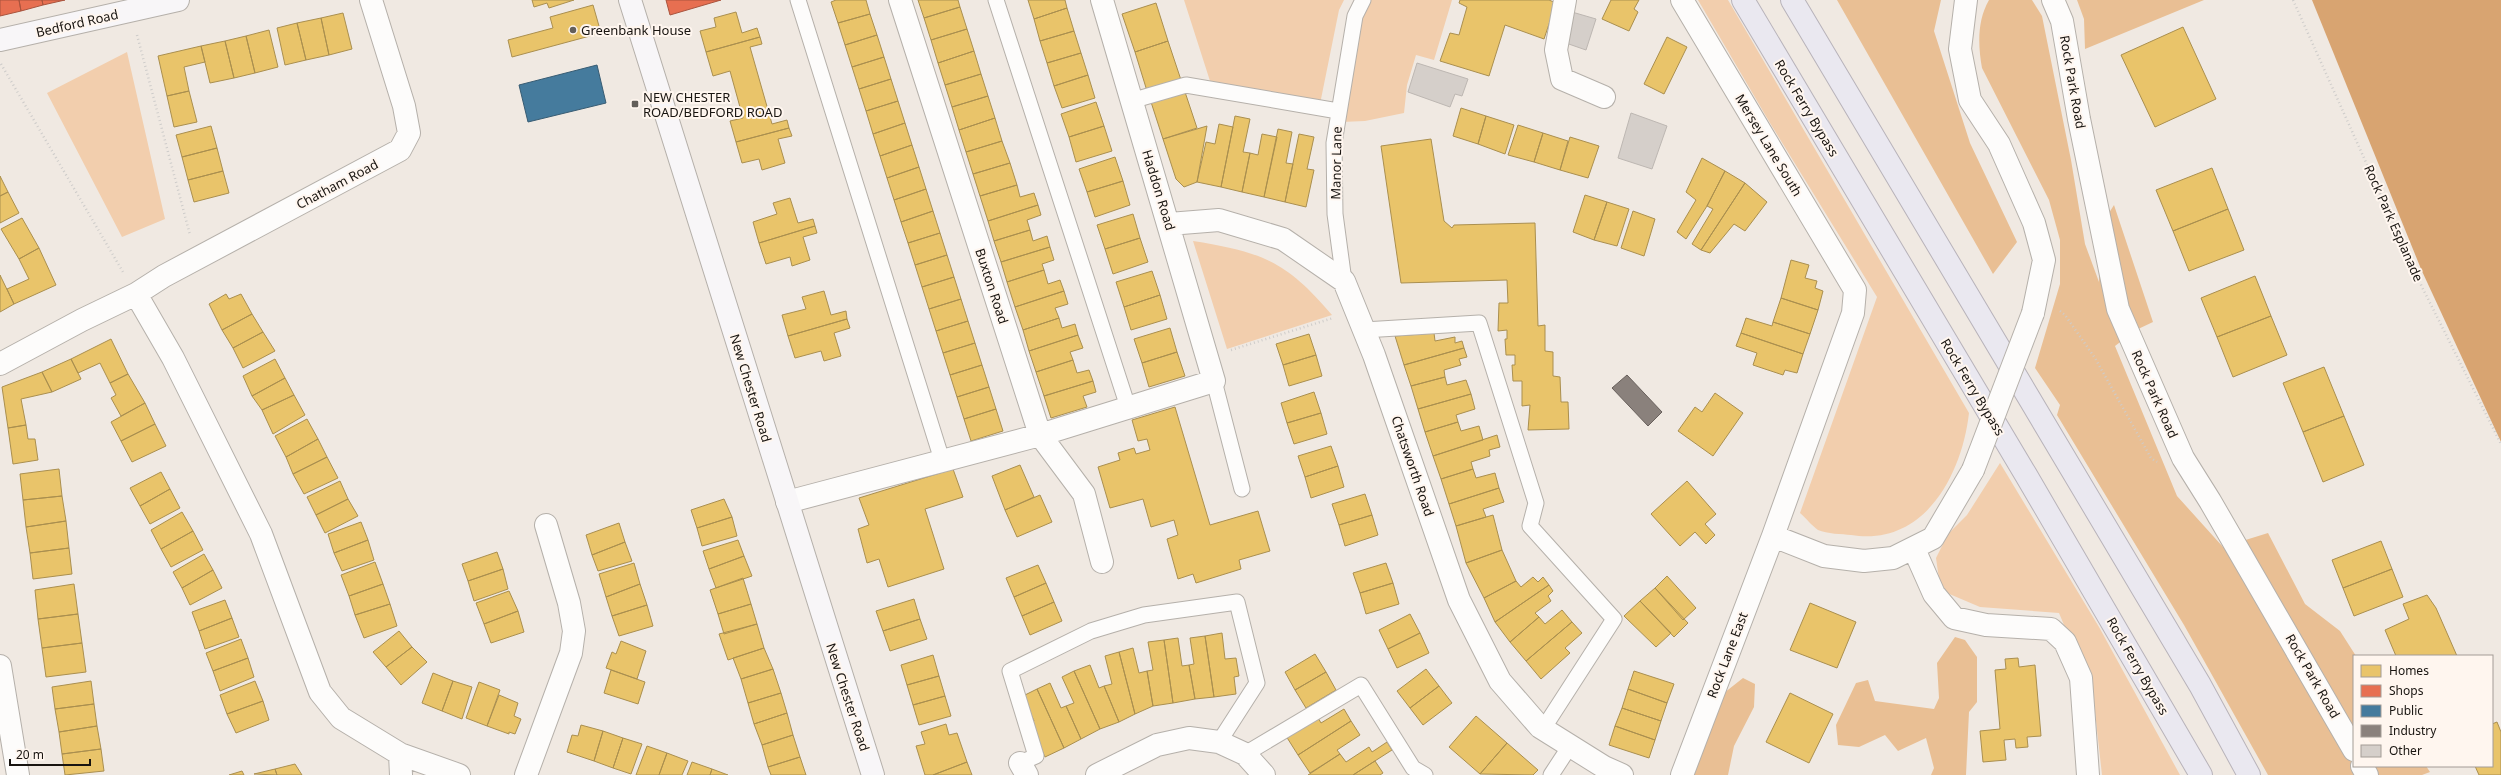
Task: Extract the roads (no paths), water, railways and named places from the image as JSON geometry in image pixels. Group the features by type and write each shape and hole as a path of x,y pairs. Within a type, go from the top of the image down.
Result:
{"highway":[{"name":"Rock Ferry Bypass","path":"1743,0 2026,475 2201,775"},
{"path":"1792,0 2200,685 2249,775"}],"main road":[{"name":"Bedford Road","path":"0,40 178,0"},
{"name":"New Chester Road","path":"630,0 873,775"}],"street":[{"name":"Chatham Road","path":"0,364 82,320 136,294 196,259 400,150 409,133 405,113 371,0"},
{"name":"Buxton Road","path":"900,0 1040,435 1084,494 1102,562"},
{"name":"Haddon Road","path":"1102,0 1214,381"},
{"path":"1565,0 1556,50 1562,79 1604,97"},
{"name":"Mersey Lane South","path":"1682,0 1855,290"},
{"path":"1774,536 1824,556 1864,561 1893,558 1914,549 1933,538 1973,470 2035,303 2044,260 2034,223 1999,144 1970,100 1960,49 1966,0"},
{"name":"Rock Park Road","path":"2053,0 2062,21 2079,119 2118,309 2183,458 2214,508 2353,748"},
{"path":"1169,224 1219,220 1283,238 1344,281"},
{"name":"Chatsworth Road","path":"1344,281 1360,321 1459,600 1500,681 1543,729 1604,767 1622,775"},
{"name":"Rock Lane East","path":"1682,775 1774,536 1853,313 1855,290"},
{"path":"136,294 173,358 261,534 320,692 340,718 400,765 459,775"},
{"path":"787,502 1040,435 1214,381"},
{"path":"526,775 571,653 574,631 569,603 546,526"},
{"path":"1914,549 1934,594 1954,618 1986,625 2051,629 2064,642 2081,678 2088,775"},
{"path":"0,666 18,775"},
{"path":"1096,775 1157,745 1189,738 1219,742 1245,754 1264,775"}],"lane":[{"path":"798,0 942,460"},
{"path":"996,0 1128,407"},
{"name":"Manor Lane","path":"1344,281 1335,214 1334,143 1338,111 1355,16 1363,0"},
{"path":"1131,101 1186,84 1338,111"},
{"path":"1360,321 1479,323 1536,503 1530,526 1614,620 1543,729"},
{"path":"1214,381 1242,488"},
{"path":"1024,769 1036,756 1010,671 1098,629 1144,615 1237,602 1258,683 1219,742"},
{"path":"1245,754 1361,685 1413,768 1425,775"},
{"path":"1551,775 1570,746"}],"place":[{"name":"Greenbank House","path":"573,30"},
{"name":"NEW CHESTER ROAD/BEDFORD ROAD","path":"635,104"}]}
